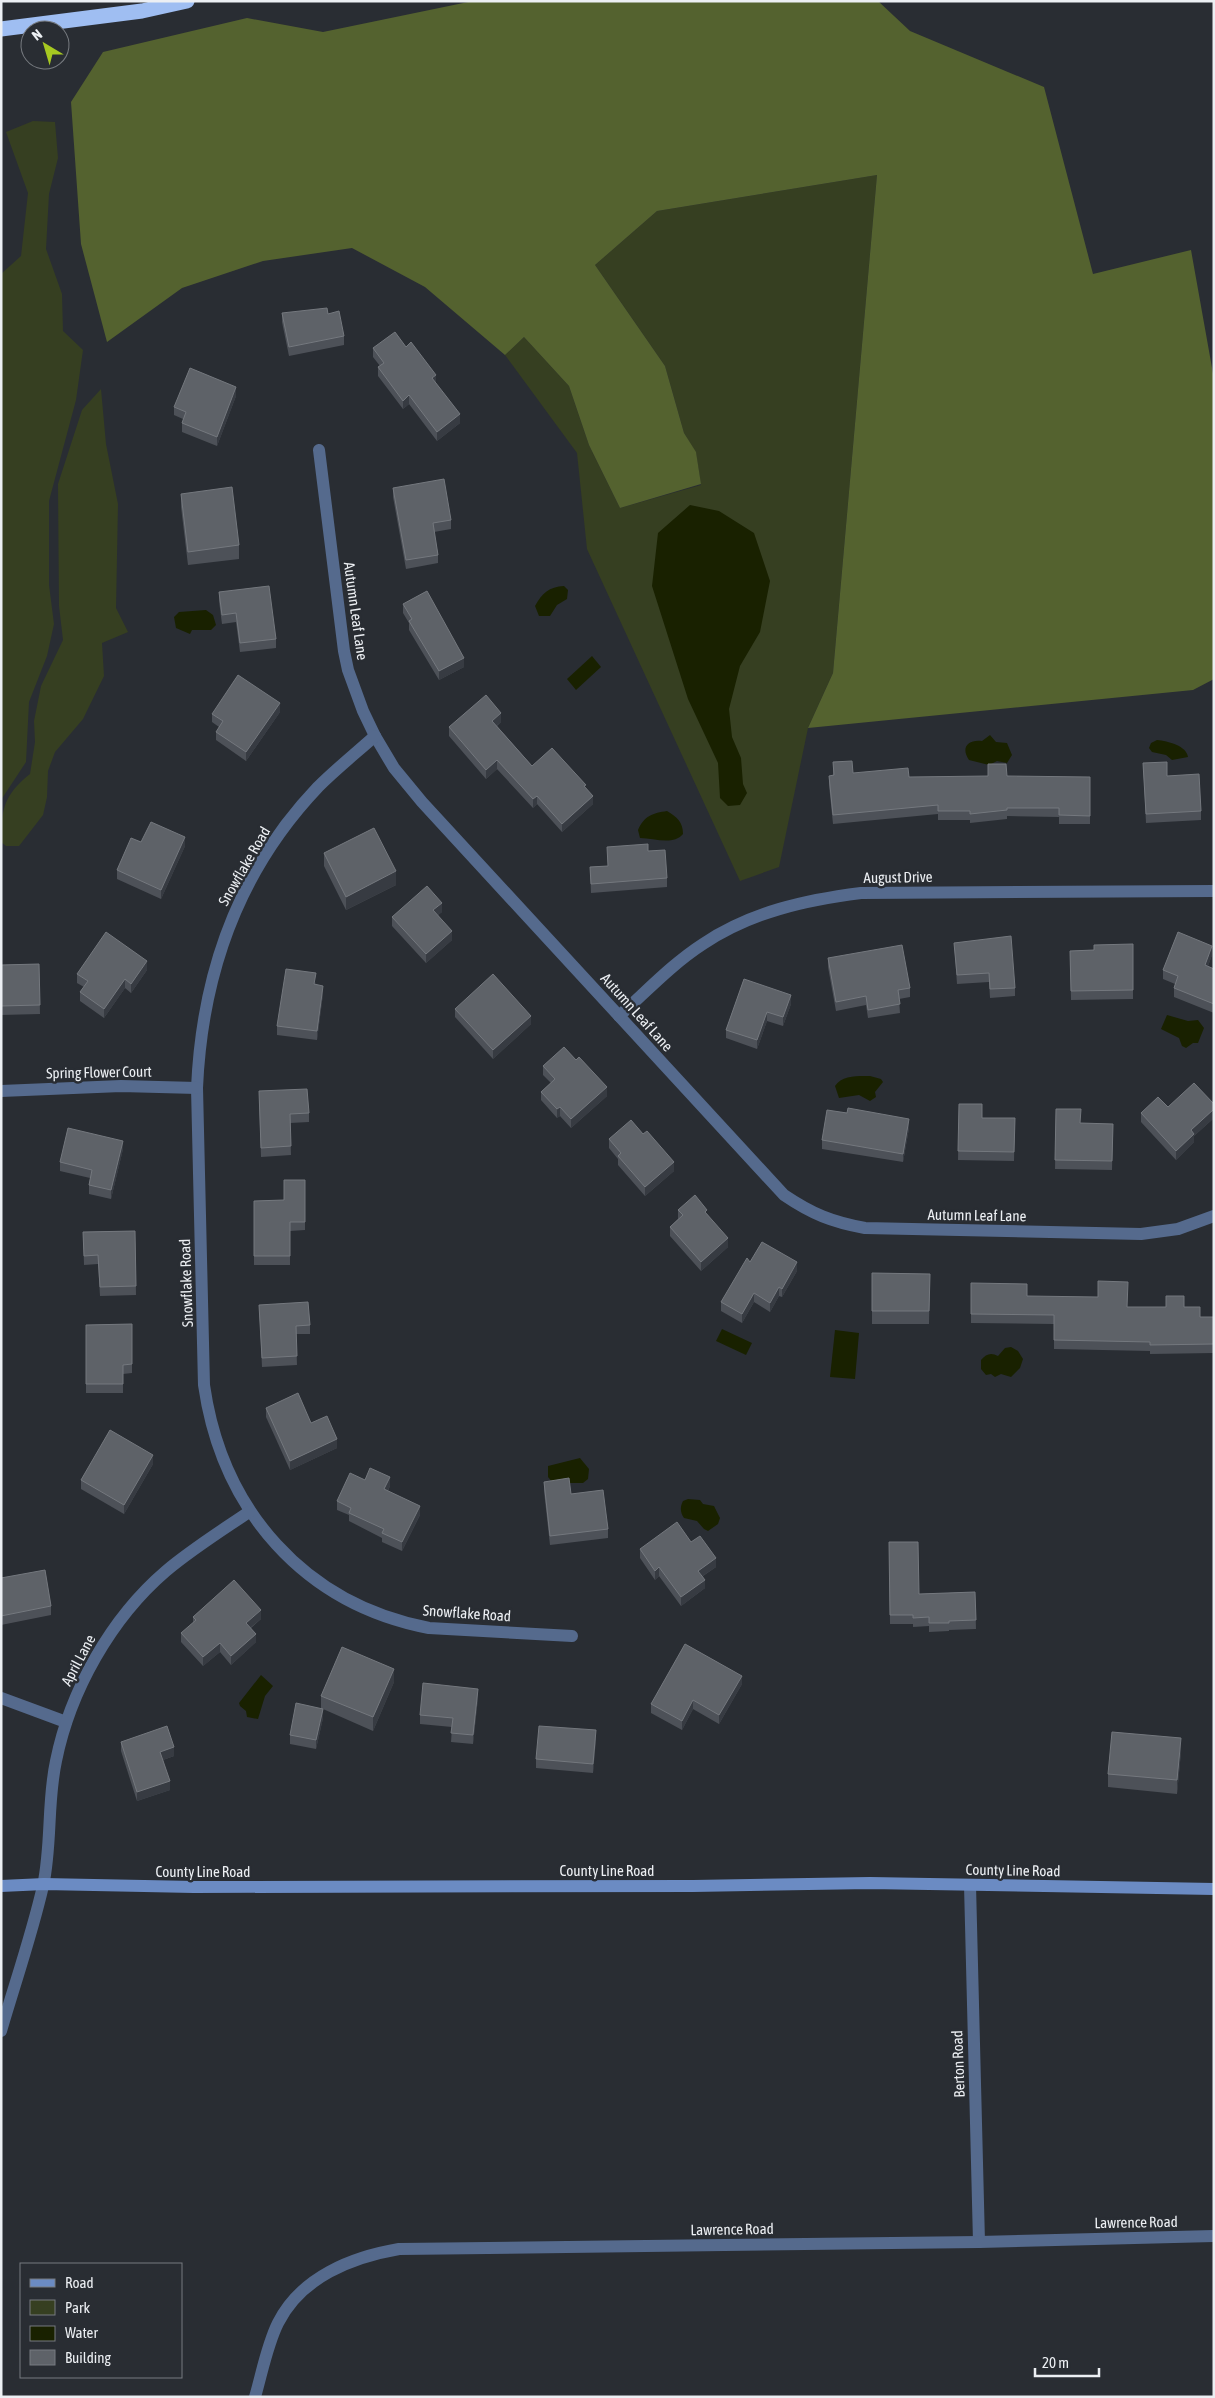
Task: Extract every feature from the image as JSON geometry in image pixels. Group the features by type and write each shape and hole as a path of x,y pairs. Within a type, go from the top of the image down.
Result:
{"highway":[{"path":"1,29 142,10 187,1"}],"main road":[{"name":"County Line Road","path":"1,1886 44,1884 194,1887 694,1886 870,1883 1214,1890"}],"street":[{"name":"Autumn Leaf Lane","path":"319,450 344,651 362,711 394,768 422,802 784,1195 808,1212 836,1223 885,1229 1141,1234 1178,1229 1214,1216"},
{"name":"Snowflake Road","path":"375,736 340,766 298,810 263,859 248,885 224,940 208,991 198,1059 197,1088 204,1385 207,1410 219,1449 249,1512 291,1560 331,1591 359,1607 406,1624 429,1628 572,1636"},
{"name":"August Drive","path":"619,1016 703,944 753,917 817,899 861,893 1214,891"},
{"name":"Spring Flower Court","path":"1,1091 121,1086 197,1088"},
{"name":"April Lane","path":"1,2031 44,1884 55,1762 66,1722 93,1663 110,1634 136,1602 178,1562 249,1512"},
{"path":"1,1698 66,1722"},
{"name":"Berton Road","path":"970,1885 979,2242"},
{"name":"Lawrence Road","path":"255,2397 278,2324 290,2302 326,2274 345,2263 371,2254 399,2249 979,2242 1214,2236"}],"green space":[{"path":"33,121 55,122 58,158 49,194 46,249 62,294 63,331 83,350 76,400 49,501 49,585 54,624 47,656 29,702 26,762 1,800 1,274 21,256 28,193 6,132"},
{"path":"877,175 833,673 808,728 779,867 740,881 587,549 577,453 505,355 524,337 569,386 589,445 620,508 701,485 696,453 684,433 665,366 595,265 657,211"},
{"path":"101,389 106,444 118,504 116,608 128,632 102,643 104,676 83,719 55,752 48,771 47,797 43,815 19,846 6,846 1,842 3,812 9,796 30,774 35,742 34,721 41,686 63,640 59,606 58,484 82,410"}],"shaded area":[{"path":"473,1 878,1 910,31 1044,87 1093,274 1191,250 1214,379 1214,679 1193,690 808,728 833,673 877,175 657,211 595,265 665,366 684,433 696,452 701,484 620,508 589,445 569,386 524,337 505,355 425,287 352,248 263,261 182,288 107,342 81,244 71,102 103,52 247,18 323,32"}],"water":[{"path":"690,505 719,511 754,533 770,581 760,632 740,666 729,709 732,737 741,758 743,784 747,793 740,805 728,806 720,798 718,763 688,699 652,586 658,533"},
{"path":"564,586 568,590 567,599 557,605 550,616 539,616 535,606 540,598 550,589"},
{"path":"206,610 213,615 216,625 211,630 192,630 190,634 176,628 174,617 179,612"},
{"path":"592,656 601,667 576,690 567,679"},
{"path":"990,735 996,742 1007,743 1012,755 1007,763 997,761 989,765 969,760 965,751 967,745 973,741 982,741"},
{"path":"1157,740 1181,747 1188,757 1172,760 1166,755 1152,752 1149,748 1151,743"},
{"path":"667,811 679,820 682,826 683,834 679,838 669,841 640,838 638,830 646,818 653,814"},
{"path":"1167,1015 1188,1021 1198,1020 1204,1028 1198,1043 1193,1043 1186,1048 1182,1046 1179,1038 1161,1029"},
{"path":"870,1076 881,1079 883,1082 875,1092 876,1097 870,1101 859,1095 839,1098 835,1086 838,1082 851,1077"},
{"path":"722,1329 752,1343 746,1355 716,1341"},
{"path":"835,1330 859,1333 855,1379 830,1377"},
{"path":"1011,1347 1018,1351 1023,1359 1020,1368 1011,1377 1001,1374 995,1377 991,1374 986,1375 981,1369 981,1360 989,1354 998,1356 1005,1348"},
{"path":"580,1458 589,1469 588,1479 583,1483 553,1483 548,1477 548,1466"},
{"path":"688,1499 700,1500 703,1504 714,1506 720,1518 718,1524 708,1531 697,1521 684,1518 681,1512 681,1505 683,1501"},
{"path":"261,1675 273,1686 265,1696 258,1719 247,1717 246,1711 239,1703"}],"building":[{"path":"327,308 328,314 339,311 344,336 289,347 282,313"},
{"path":"395,332 406,347 411,342 436,375 432,378 460,414 437,432 409,395 403,401 378,367 384,363 373,348"},
{"path":"190,368 236,387 217,437 182,423 186,412 174,407"},
{"path":"444,479 451,520 433,523 438,555 406,560 393,488"},
{"path":"232,487 239,545 188,552 181,494"},
{"path":"269,586 276,639 240,643 236,613 222,615 219,592"},
{"path":"427,591 464,658 439,671 409,621 412,619 403,604"},
{"path":"238,675 280,703 246,752 216,732 223,721 212,714"},
{"path":"486,695 501,713 492,721 532,766 552,748 586,785 584,786 593,796 562,824 537,796 533,799 497,760 486,770 449,727"},
{"path":"852,761 853,773 908,768 909,777 988,776 988,764 1006,764 1007,776 1090,777 1090,816 1059,815 1059,808 1007,808 1007,810 970,814 970,811 938,811 938,805 833,815 829,776 834,775 833,762"},
{"path":"1167,762 1167,776 1199,774 1201,811 1146,814 1143,763"},
{"path":"151,822 185,837 161,890 117,870 131,838 141,842"},
{"path":"374,828 396,871 346,897 324,853"},
{"path":"648,844 648,851 665,850 667,878 591,884 590,867 608,866 607,847"},
{"path":"427,886 442,903 433,910 452,931 426,954 392,917"},
{"path":"106,932 147,961 131,984 125,979 104,1009 80,992 88,981 77,974"},
{"path":"1178,932 1212,946 1205,965 1214,969 1214,1004 1174,988 1178,976 1163,970"},
{"path":"1011,936 1015,988 990,989 989,973 957,975 954,943"},
{"path":"1133,944 1133,990 1071,991 1070,951 1094,950 1094,945"},
{"path":"902,945 910,988 898,990 900,1004 868,1010 866,996 836,1002 828,958"},
{"path":"39,964 40,1005 1,1006 1,965"},
{"path":"286,969 316,973 314,984 323,986 317,1031 277,1026"},
{"path":"493,974 531,1016 493,1050 455,1009"},
{"path":"744,979 791,995 783,1017 767,1012 757,1040 726,1030"},
{"path":"564,1047 576,1060 579,1057 607,1087 571,1119 560,1107 557,1109 541,1092 555,1079 543,1066"},
{"path":"1194,1083 1214,1104 1214,1109 1191,1130 1194,1134 1176,1151 1141,1113 1158,1097 1168,1107"},
{"path":"307,1089 309,1113 290,1114 291,1146 261,1148 259,1091"},
{"path":"959,1104 982,1104 982,1118 1015,1118 1014,1152 958,1151"},
{"path":"848,1108 909,1119 903,1154 822,1140 827,1110 847,1113"},
{"path":"1056,1109 1081,1109 1080,1123 1113,1124 1112,1161 1055,1160"},
{"path":"631,1120 643,1134 647,1131 674,1162 645,1187 618,1156 621,1153 609,1139"},
{"path":"68,1128 123,1141 111,1190 89,1185 92,1170 60,1162"},
{"path":"284,1180 305,1180 305,1222 290,1222 290,1256 254,1256 254,1201 284,1200"},
{"path":"695,1195 707,1210 705,1212 728,1238 701,1262 670,1227 683,1215 678,1210"},
{"path":"135,1231 136,1286 100,1287 98,1255 84,1256 83,1232"},
{"path":"762,1242 797,1262 782,1289 779,1287 770,1303 754,1293 742,1314 721,1302 747,1258 750,1262"},
{"path":"872,1273 930,1274 929,1311 872,1311"},
{"path":"1098,1281 1128,1282 1127,1307 1166,1307 1166,1296 1184,1296 1184,1307 1200,1307 1200,1317 1214,1317 1214,1344 1150,1345 1150,1342 1054,1340 1054,1315 971,1314 971,1283 1027,1284 1027,1296 1098,1297"},
{"path":"308,1302 310,1325 296,1326 297,1356 262,1358 259,1305"},
{"path":"132,1324 132,1364 123,1365 123,1384 86,1384 86,1325"},
{"path":"298,1393 311,1423 327,1416 337,1439 290,1461 266,1408"},
{"path":"110,1430 153,1455 124,1505 81,1480"},
{"path":"370,1468 390,1477 384,1489 420,1506 402,1542 382,1533 384,1529 349,1513 351,1508 337,1501 350,1473 365,1480"},
{"path":"569,1478 571,1494 603,1490 608,1529 550,1536 544,1482"},
{"path":"677,1522 691,1542 700,1536 716,1558 698,1571 705,1580 681,1597 659,1567 655,1571 640,1549"},
{"path":"889,1542 918,1542 919,1594 975,1592 976,1620 929,1623 929,1617 913,1618 913,1615 890,1615"},
{"path":"45,1570 51,1606 1,1616 1,1578"},
{"path":"234,1580 261,1610 246,1623 256,1634 231,1656 220,1643 203,1657 181,1633 196,1620 193,1617"},
{"path":"685,1644 742,1676 719,1715 693,1700 682,1721 651,1704"},
{"path":"342,1647 394,1669 373,1717 321,1696"},
{"path":"423,1683 478,1689 473,1735 451,1733 453,1718 420,1715"},
{"path":"296,1703 323,1709 316,1740 290,1735"},
{"path":"167,1726 174,1747 160,1752 170,1781 137,1792 121,1742"},
{"path":"539,1726 596,1730 593,1764 536,1759"},
{"path":"1112,1732 1181,1738 1177,1780 1108,1774"}]}
